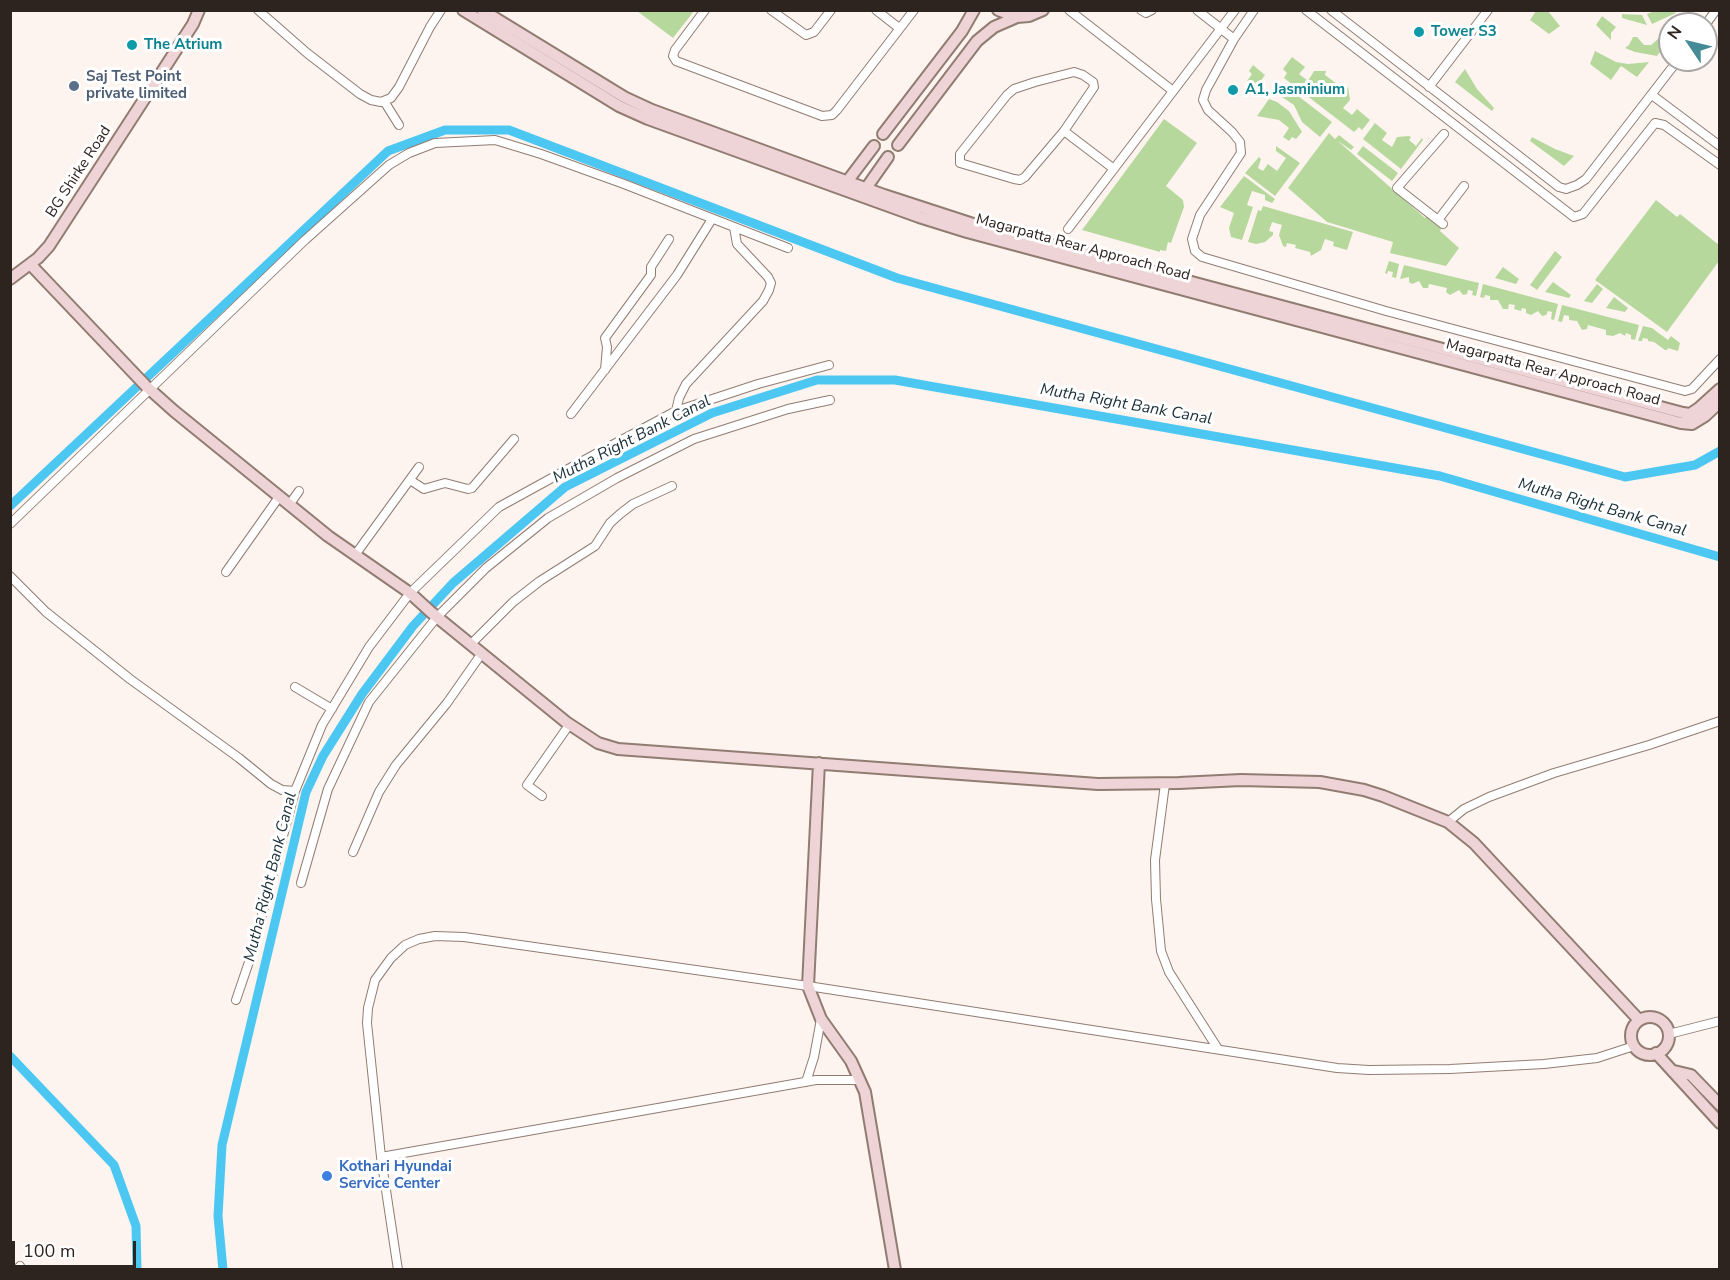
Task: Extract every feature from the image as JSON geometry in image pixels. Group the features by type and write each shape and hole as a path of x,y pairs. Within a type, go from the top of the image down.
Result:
{"street":[{"name":"BG Shirke Road","path":"10,279 38,258 49,246 186,34 199,10"},
{"path":"258,10 307,53 360,94 381,102 391,98 399,87 441,10"},
{"name":"Magarpatta Rear Approach Road","path":"463,10 629,110 648,119 863,193 967,232 1681,423 1692,424 1705,416 1719,402"},
{"name":"Magarpatta Rear Approach Road","path":"482,10 624,97 843,186"},
{"path":"705,10 675,50 673,56 676,61 822,116 832,115 837,110 914,10"},
{"path":"771,10 806,35 814,32 831,10"},
{"path":"876,10 899,28"},
{"path":"883,134 962,31 974,10"},
{"path":"998,10 1017,17"},
{"path":"898,145 977,41 994,27 1017,17 1029,16 1043,10"},
{"path":"1069,10 1173,92"},
{"path":"1141,10 1146,14 1152,10"},
{"path":"1197,10 1234,39"},
{"path":"1068,229 1235,10"},
{"path":"1254,10 1234,39 1206,90 1203,100 1208,110 1240,142 1241,153 1200,215 1191,239 1195,251 1202,257 1386,311 1684,391 1692,389 1719,359"},
{"path":"1306,10 1574,216 1583,214 1655,123 1664,125 1719,165"},
{"path":"1331,10 1559,187 1566,189 1586,179 1669,72"},
{"path":"1429,87 1488,10"},
{"path":"1074,72 1093,82 1094,87 1064,131 1020,180 960,163 960,154 1007,94 1014,89 1035,82 1074,72"},
{"path":"1652,95 1719,146"},
{"path":"384,101 399,125"},
{"path":"1455,126 1465,114"},
{"path":"1064,131 1114,169"},
{"path":"1444,134 1397,188 1440,222 1464,186"},
{"path":"10,524 148,388 305,240 389,165 409,153 435,143 495,140 541,154 788,248"},
{"path":"843,186 874,146"},
{"path":"863,193 888,157"},
{"name":"Magarpatta Rear Approach Road","path":"863,193 1683,413 1689,414 1699,408 1719,388"},
{"path":"571,414 677,275 712,219"},
{"path":"676,411 686,384 763,301 769,290 771,282 768,277 737,244 734,227"},
{"path":"604,372 607,347 605,338 651,275 651,267 669,239"},
{"path":"30,264 148,388 289,505 413,596 570,725 598,743 618,749 1098,784 1165,784 1240,780 1339,784 1383,796 1448,822 1474,843 1639,1020"},
{"path":"236,1000 251,956 295,791 322,725 369,647 413,596 499,507 676,411 758,384 829,365"},
{"path":"301,883 328,789 369,702 434,615 486,568 548,518 617,478 694,439 788,409 830,400"},
{"path":"410,480 424,489 445,483 472,488 514,440"},
{"path":"355,555 419,467"},
{"path":"471,644 513,602 540,581 595,546 610,523 620,514 633,504 672,486"},
{"path":"289,505 299,491"},
{"path":"226,572 279,497"},
{"path":"10,576 46,612 130,679 271,783 282,790 295,791"},
{"path":"353,852 379,792 396,765 447,703 482,653"},
{"path":"295,687 332,710"},
{"path":"1448,822 1477,802 1554,772 1649,745 1719,721"},
{"path":"542,796 527,785 570,725"},
{"path":"819,764 808,986 821,1019 851,1061 869,1109 895,1269"},
{"path":"1165,784 1155,860 1161,951 1169,972 1218,1049"},
{"path":"398,1269 381,1157 367,1023 368,1008 375,980 382,969 405,945 435,936 464,937 808,986 1337,1068 1450,1069 1544,1064 1597,1058 1634,1046"},
{"path":"1650,1017 1661,1020 1665,1024 1669,1034 1664,1048 1656,1053 1644,1053 1634,1046 1632,1029 1639,1020 1650,1017"},
{"path":"806,1082 814,1057 821,1019"},
{"path":"1669,1034 1719,1021"},
{"path":"1656,1053 1719,1123"},
{"path":"1674,1071 1691,1075 1719,1105"},
{"path":"381,1157 806,1082 834,1079 860,1080"}],"green space":[{"path":"637,11 694,11 673,38"},
{"path":"1536,11 1548,11 1560,26 1549,34 1530,20"},
{"path":"1654,11 1674,12 1658,12 1658,21 1652,24 1647,14"},
{"path":"1622,14 1642,15 1647,25 1622,18"},
{"path":"1602,16 1616,27 1611,33 1611,40 1596,25"},
{"path":"1633,37 1637,37 1644,45 1651,45 1658,39 1657,56 1625,48"},
{"path":"1595,51 1616,62 1628,64 1649,62 1637,77 1621,66 1611,80 1590,64"},
{"path":"1292,57 1305,67 1299,74 1308,81 1314,71 1326,71 1325,75 1345,90 1348,87 1350,100 1343,108 1352,115 1357,109 1370,120 1362,130 1359,127 1354,132 1284,78 1287,73 1283,69"},
{"path":"1253,65 1265,75 1256,87 1247,81 1252,74 1249,71"},
{"path":"1465,69 1477,89 1494,108 1492,111 1455,82"},
{"path":"1289,89 1332,122 1320,137 1302,122 1294,105 1282,97"},
{"path":"1269,99 1289,111 1302,132 1296,139 1292,137 1289,141 1283,137 1289,128 1279,120 1257,116"},
{"path":"1164,119 1197,143 1166,186 1183,200 1184,207 1166,251 1160,250 1160,252 1082,230"},
{"path":"1375,123 1387,133 1382,140 1392,147 1397,137 1409,136 1411,137 1409,140 1416,146 1422,138 1423,140 1401,169 1363,139"},
{"path":"1329,133 1335,139 1339,135 1354,147 1351,150 1338,141 1425,218 1427,216 1442,227 1440,231 1459,248 1446,266 1390,253 1393,242 1327,222 1288,188"},
{"path":"1532,137 1574,156 1564,166 1530,141"},
{"path":"1276,146 1300,163 1275,196 1245,173 1259,157 1261,159 1258,168 1263,171 1268,164 1277,171 1286,158 1276,151"},
{"path":"1363,146 1398,173 1392,181 1357,154"},
{"path":"1244,176 1275,199 1272,203 1265,200 1265,195 1252,191 1247,205 1253,207 1242,240 1231,237 1229,228 1234,213 1220,207"},
{"path":"1656,200 1677,217 1680,214 1719,245 1719,261 1667,332 1595,280"},
{"path":"1263,206 1353,232 1347,250 1333,246 1334,242 1325,239 1321,250 1311,256 1310,252 1295,248 1296,245 1287,243 1286,247 1283,246 1279,235 1282,225 1272,222 1269,231 1273,232 1273,235 1265,242 1256,244 1248,242 1258,210 1261,211"},
{"path":"1555,251 1562,257 1537,290 1530,285"},
{"path":"1389,261 1399,264 1396,278 1392,277 1393,272 1385,273"},
{"path":"1404,265 1479,283 1476,296 1472,295 1473,291 1468,290 1467,294 1463,295 1459,290 1450,295 1446,292 1447,288 1429,284 1428,288 1423,288 1419,281 1412,284 1409,282 1409,277 1400,279"},
{"path":"1503,267 1519,279 1516,284 1495,278"},
{"path":"1553,282 1571,295 1569,298 1545,292"},
{"path":"1483,284 1558,304 1554,320 1551,319 1552,312 1548,311 1542,316 1538,311 1531,315 1526,313 1526,309 1522,308 1521,311 1514,309 1515,305 1509,304 1508,309 1503,309 1498,300 1490,300 1490,296 1485,295 1484,298 1480,297"},
{"path":"1597,284 1603,289 1592,303 1584,301"},
{"path":"1614,297 1628,308 1625,312 1606,308"},
{"path":"1562,305 1639,325 1635,340 1626,333 1625,336 1620,333 1613,336 1606,335 1606,330 1588,325 1587,329 1582,330 1577,321 1569,320 1569,316 1564,315 1562,322 1558,321"},
{"path":"1643,326 1652,328 1668,340 1671,336 1680,343 1678,351 1668,348 1665,350 1648,339 1643,338 1642,341 1638,341"}],"waterway":[{"path":"10,506 388,151 445,130 509,130 897,278 1625,477 1695,465 1720,451"},
{"name":"Mutha Right Bank Canal","path":"223,1270 218,1216 222,1145 306,792 323,756 362,694 413,626 453,583 565,487 712,413 817,380 895,380 1440,476 1720,557"},
{"path":"10,1056 114,1165 136,1226 137,1270"}],"place":[{"name":"Tower S3","path":"1419,32"},
{"name":"The Atrium","path":"132,45"},
{"name":"Saj Test Point private limited","path":"74,86"},
{"name":"A1, Jasminium","path":"1233,90"},
{"name":"Kothari Hyundai Service Center","path":"327,1176"}]}
